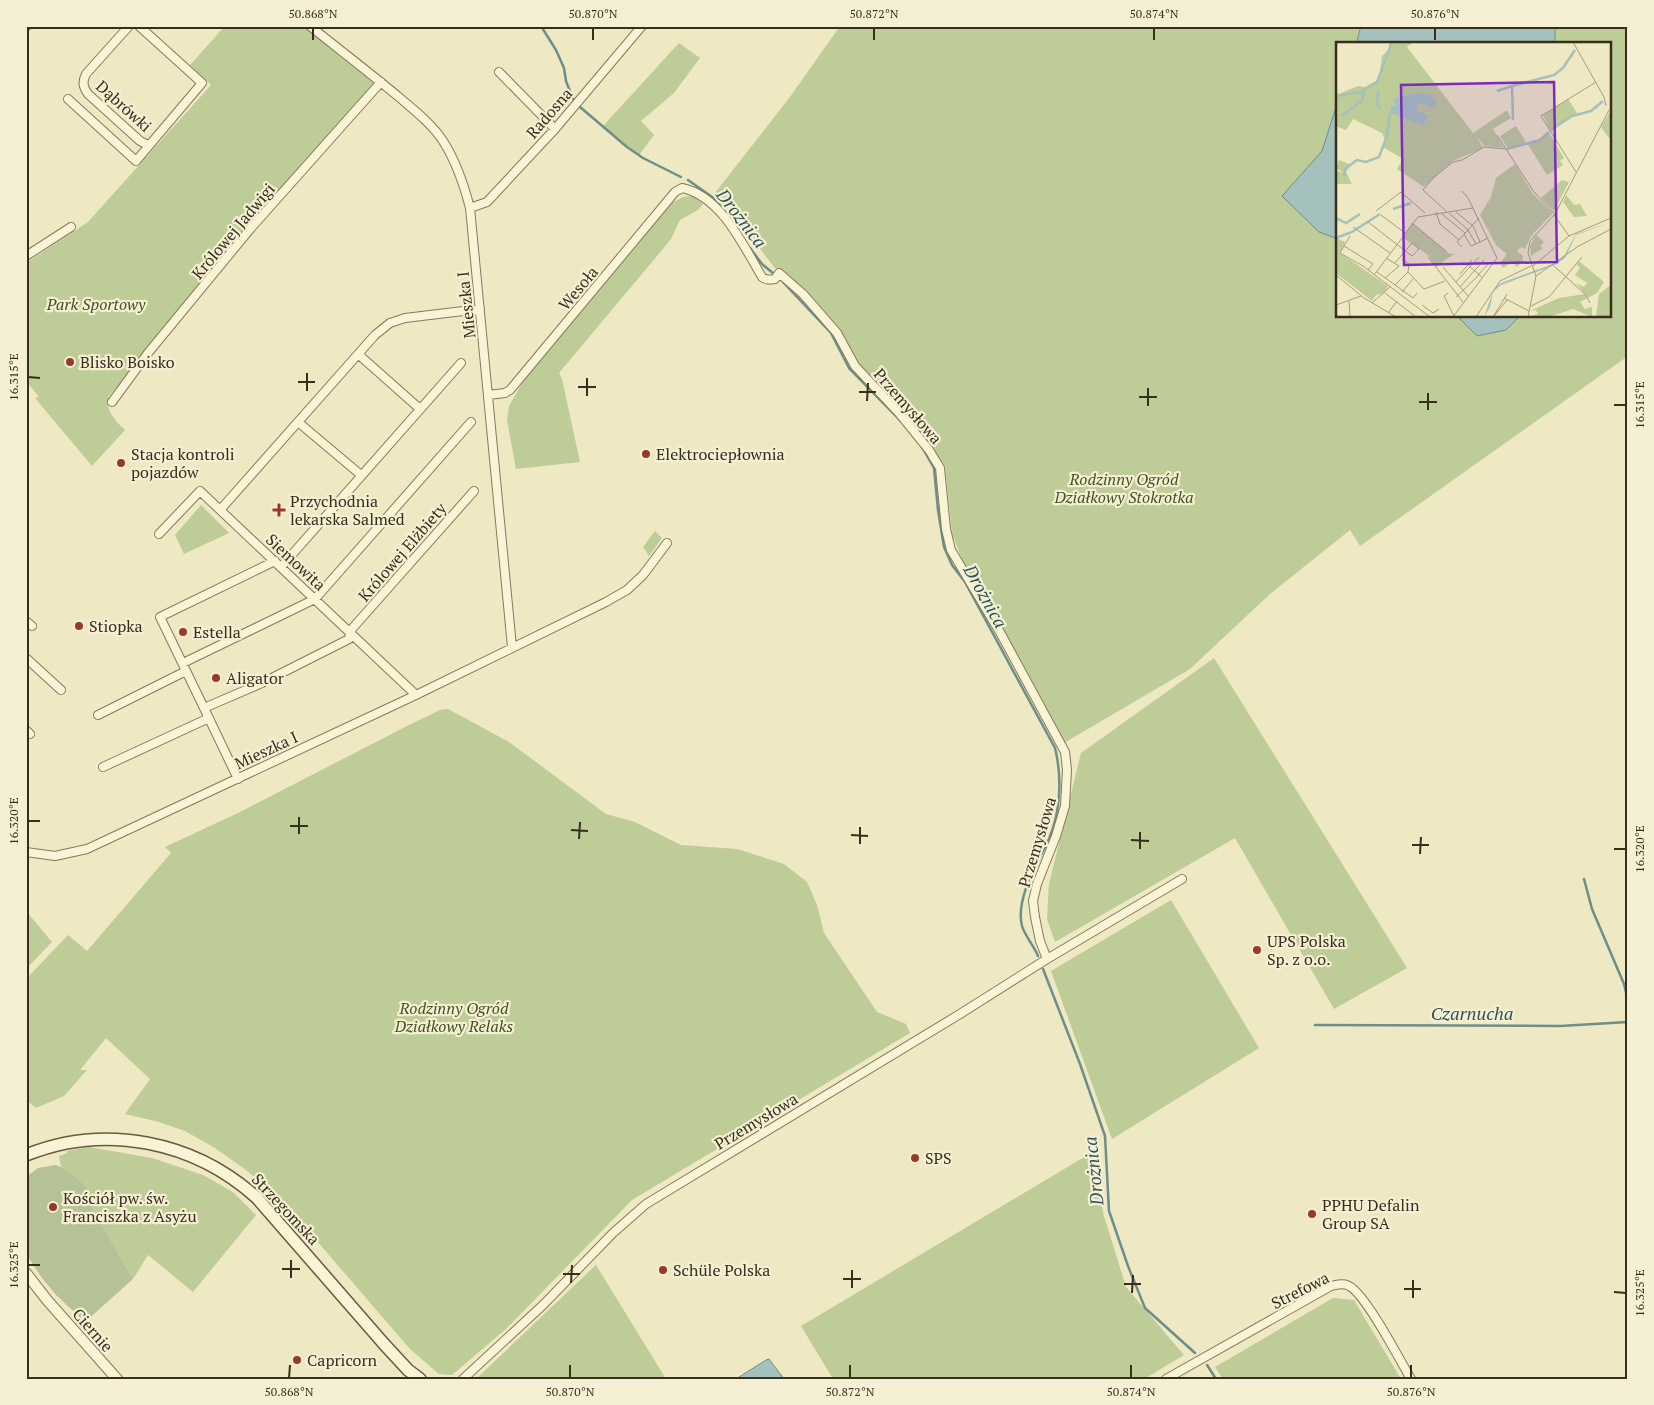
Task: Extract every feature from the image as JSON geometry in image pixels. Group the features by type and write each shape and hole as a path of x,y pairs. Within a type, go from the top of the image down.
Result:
{"main road":[{"name":"Strzegomska","path":"26,1155 75,1141 120,1139 177,1150 209,1164 232,1178 257,1198 384,1344 408,1370 420,1379"}],"street":[{"name":"Dąbrówki","path":"129,26 86,74 83,79 83,88 140,141 148,145 202,83 139,26"},
{"name":"Mieszka I","path":"310,26 420,115 443,141 459,170 470,208 512,647"},
{"name":"Radosna","path":"470,208 487,202 555,129 642,26"},
{"path":"499,72 555,129"},
{"name":"Królowej Jadwigi","path":"112,402 148,353 246,235 381,82"},
{"path":"68,99 136,161 148,145"},
{"name":"Wesoła","path":"488,395 505,393 510,390 676,192 682,188"},
{"name":"Przemysłowa","path":"463,1379 543,1305 613,1233 646,1204 1047,959 1036,925 1034,901 1037,884 1065,806 1067,770 1065,752 1000,634 950,550 940,468 929,450 899,413 855,366 837,333 803,294 779,274 775,279 766,280 721,212 700,194 682,188"},
{"path":"26,256 71,227"},
{"path":"220,510 358,354 383,329 405,318 480,309"},
{"path":"358,354 420,409"},
{"path":"238,779 160,617 278,564 361,476 461,363"},
{"path":"298,422 361,476"},
{"path":"183,663 315,599 471,422"},
{"name":"Siemowita","path":"159,534 200,491 416,695"},
{"name":"Królowej Elżbiety","path":"204,708 262,683 345,643 349,639 350,631 474,491"},
{"name":"Mieszka I","path":"26,852 55,856 87,849 416,695 627,590 643,575 667,543"},
{"path":"26,658 61,690"},
{"path":"98,715 186,671"},
{"path":"103,768 209,718"},
{"path":"1047,959 1182,879"},
{"name":"Ciernie","path":"26,1273 47,1300 117,1379"},
{"name":"Strefowa","path":"1166,1379 1331,1286 1338,1284 1347,1285 1354,1289 1365,1302 1411,1379"}],"green space":[{"name":"Park Sportowy","path":"225,26 310,26 381,82 109,396 109,410 114,419 125,430 92,466 35,398 39,397 26,381 26,263 88,222 211,85 190,65"},
{"name":"Rodzinny Ogród Działkowy Stokrotka","path":"840,26 1628,26 1628,356 1360,546 1350,530 1270,594 1190,669 1064,743 965,567 952,534 945,466 898,407 856,361 842,332 787,275 774,267 730,210 711,198 790,97"},
{"path":"679,43 700,58 674,93 641,121 654,135 639,155 603,126"},
{"path":"692,196 703,204 698,210 680,220 671,239 559,373 562,379 580,462 516,469 507,420 509,406 533,364 670,204 683,197"},
{"path":"201,505 229,533 184,554 175,535"},
{"path":"655,531 662,538 649,556 643,547"},
{"path":"1214,658 1407,968 1334,1009 1235,838 1055,942 1047,919 1049,884 1081,753"},
{"name":"Rodzinny Ogród Działkowy Relaks","path":"448,709 509,742 606,814 635,822 681,845 737,849 784,864 807,882 817,905 824,933 877,1012 906,1024 910,1033 632,1200 507,1328 452,1375 439,1374 410,1349 316,1240 268,1189 246,1170 215,1148 185,1131 159,1122 125,1114 150,1079 106,1038 80,1070 87,1070 64,1096 36,1108 26,1100 26,979 68,935 87,951 171,853 165,847 240,812 409,725 440,710"},
{"path":"1171,900 1259,1048 1112,1139 1051,971"},
{"path":"26,911 52,942 26,969"},
{"path":"89,1147 152,1158 203,1175 233,1192 256,1215 193,1292 148,1255 133,1279 93,1210 86,1188 69,1171 61,1167 59,1156 67,1153 67,1151"},
{"path":"1096,1150 1103,1213 1126,1287 1184,1355 1144,1379 833,1379 801,1326"},
{"path":"56,1165 69,1171 87,1188 93,1210 133,1279 85,1322 56,1295 26,1254 26,1177 38,1168"},
{"path":"596,1265 666,1379 476,1379"},
{"path":"1333,1298 1354,1300 1401,1379 1223,1379 1215,1367"}],"water":[{"path":"1361,26 1555,26 1555,42 1357,42"},
{"path":"1336,107 1336,238 1319,232 1282,196 1322,151"},
{"path":"1459,318 1518,318 1506,330 1477,336"},
{"path":"769,1359 784,1379 736,1379 766,1360"}],"waterway":[{"name":"Drożnica","path":"541,26 556,50 564,68 566,81 573,99"},
{"name":"Drożnica","path":"580,107 627,147 643,158 681,177"},
{"name":"Drożnica","path":"688,180 715,199 733,223"},
{"name":"Drożnica","path":"750,248 762,264 774,274"},
{"name":"Drożnica","path":"782,281 831,333 849,368 900,420"},
{"name":"Drożnica","path":"922,447 934,468 944,547 952,565 965,582 1055,748 1059,770 1059,794 1056,817 1049,839 1029,881 1022,904 1021,915 1023,930 1038,956"},
{"path":"1584,879 1592,909 1624,984 1628,1001 1627,1021"},
{"name":"Drożnica","path":"1043,969 1080,1064 1105,1136 1109,1211 1128,1266 1145,1308 1195,1353"},
{"name":"Czarnucha","path":"1315,1025 1560,1026 1628,1022"},
{"name":"Drożnica","path":"1207,1365 1216,1379"}],"place":[{"name":"Blisko Boisko","path":"70,362"},
{"name":"Elektrociepłownia","path":"646,454"},
{"name":"Stacja kontroli pojazdów","path":"121,463"},
{"name":"Przychodnia lekarska Salmed","path":"279,510"},
{"name":"Stiopka","path":"79,626"},
{"name":"Estella","path":"183,632"},
{"name":"Aligator","path":"216,678"},
{"name":"UPS Polska Sp. z o.o.","path":"1257,950"},
{"name":"SPS","path":"915,1158"},
{"name":"Kościół pw. św. Franciszka z Asyżu","path":"53,1207"},
{"name":"PPHU Defalin Group SA","path":"1312,1214"},
{"name":"Schüle Polska","path":"663,1270"},
{"name":"Capricorn","path":"297,1360"}]}
